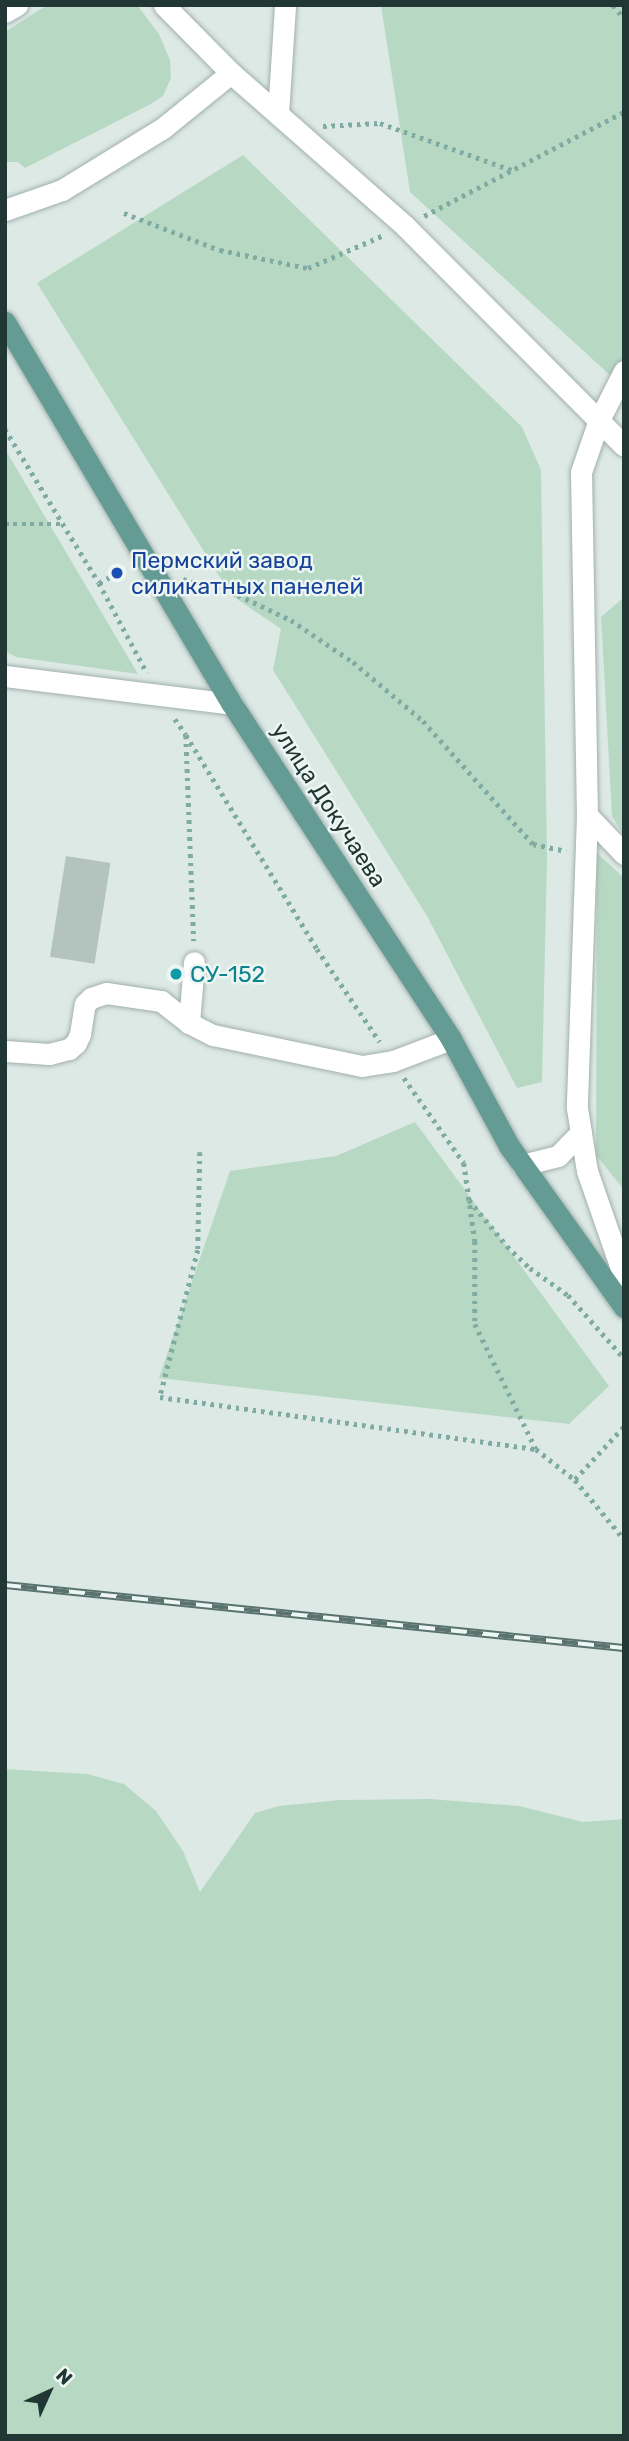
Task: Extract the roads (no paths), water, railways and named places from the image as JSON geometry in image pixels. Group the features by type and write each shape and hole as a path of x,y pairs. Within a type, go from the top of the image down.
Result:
{"main road":[{"name":"улица Докучаева","path":"5,322 232,704 451,1039 522,1165 624,1307"}],"street":[{"path":"5,12 17,5"},
{"path":"164,5 231,73 405,226 624,446"},
{"path":"285,5 286,121"},
{"path":"5,210 62,190 163,128 231,73"},
{"path":"624,371 599,420 581,472 587,815 577,1108 586,1171 624,1277"},
{"path":"5,677 232,704"},
{"path":"587,815 624,854"},
{"path":"189,1023 194,962"},
{"path":"5,1051 49,1054 69,1049 80,1034 85,1004 91,998 106,993 161,1002 189,1023 212,1035 362,1066 393,1061 451,1039"},
{"path":"522,1165 558,1156 581,1132"}],"railway":[{"path":"5,1585 624,1648"}],"place":[{"name":"Пермский завод силикатных панелей","path":"117,573"},
{"name":"СУ-152","path":"176,974"}]}
